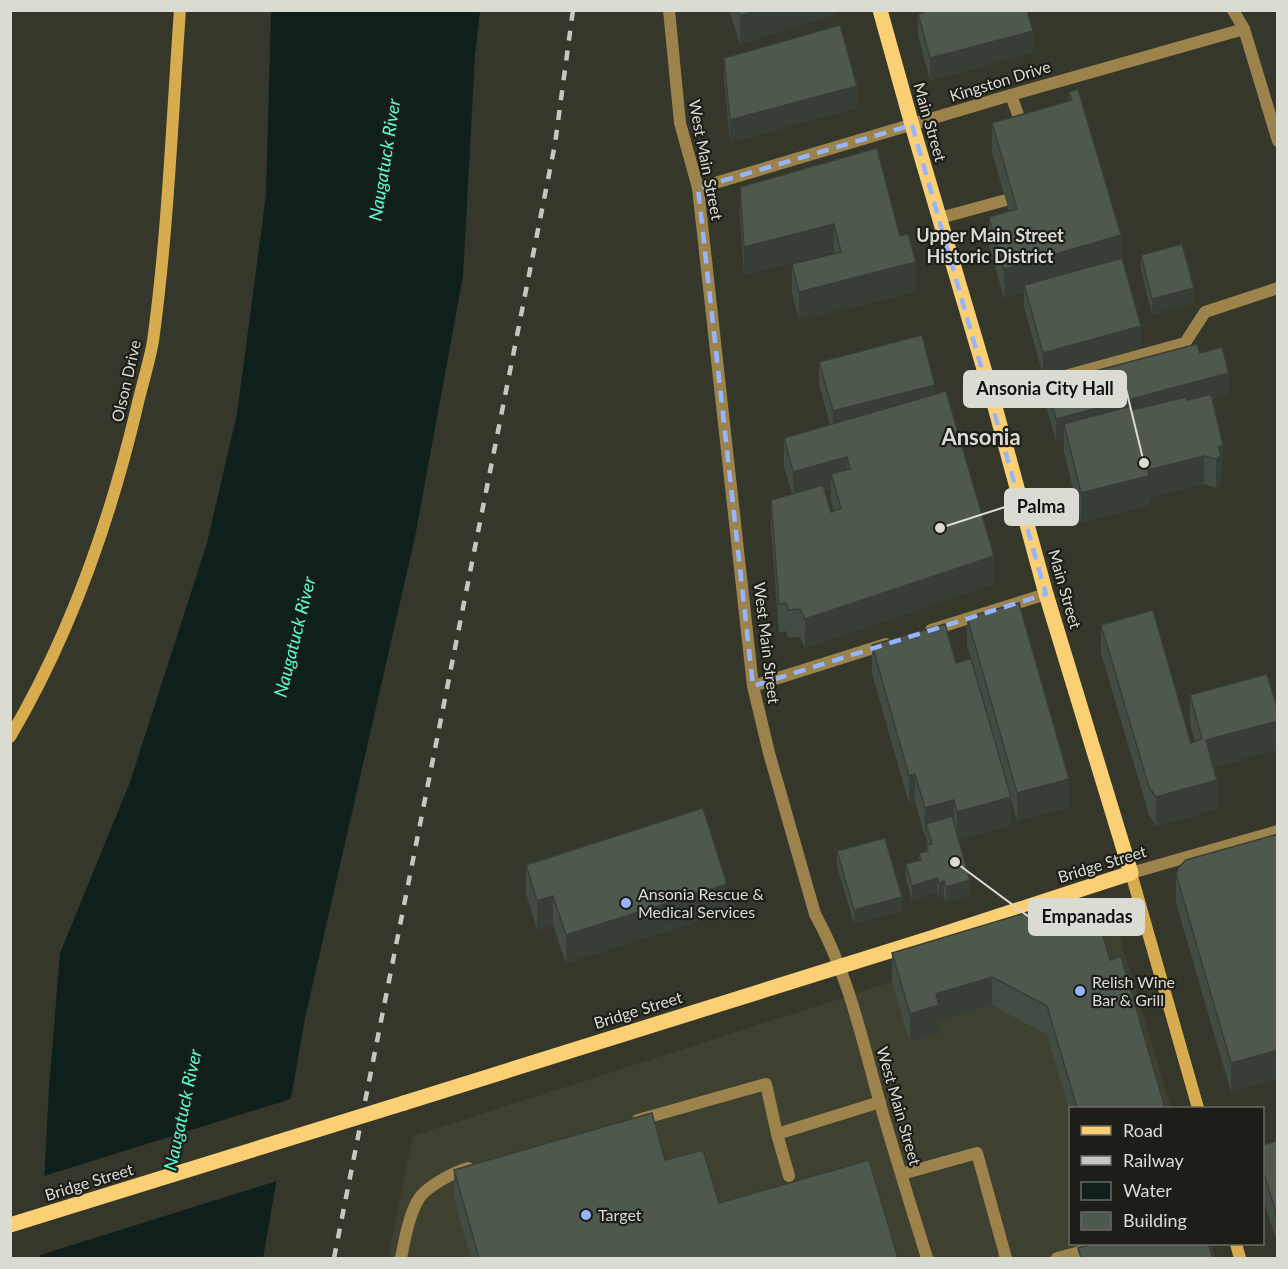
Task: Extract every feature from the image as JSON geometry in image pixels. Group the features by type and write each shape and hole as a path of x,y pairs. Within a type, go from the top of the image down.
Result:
{"main road":[{"name":"Olson Drive","path":"10,737 66,626 101,533 126,452 152,343 163,238 180,10"},
{"name":"Main Street","path":"880,10 993,396 1046,594 1131,873 1198,1107"},
{"name":"Bridge Street","path":"10,1225 839,967 1131,873"}],"street":[{"name":"West Main Street","path":"669,10 680,123 698,188 753,686 768,753 815,914 852,997 879,1102 927,1258"},
{"path":"1233,10 1244,29 1278,141"},
{"name":"Kingston Drive","path":"698,188 1244,29"},
{"path":"1011,95 1027,141"},
{"path":"940,218 1006,201"},
{"path":"993,396 1185,343 1205,312 1278,288"},
{"path":"917,634 1046,594"},
{"path":"753,686 895,641"},
{"name":"Bridge Street","path":"1131,873 1278,831"},
{"path":"631,1122 766,1084 789,1176"},
{"path":"777,1134 879,1102"},
{"path":"902,1174 977,1153 1006,1258"},
{"path":"401,1258 408,1226 419,1198 437,1183 462,1170 485,1163"},
{"path":"1057,1258 1107,1245"}],"highlighted area":[{"path":"912,125 1046,594 753,686 698,188"}],"shaded area":[{"path":"1112,911 1171,1107 1069,1107 1069,1245 1211,1245 1215,1258 388,1258 413,1136"}],"water":[{"name":"Naugatuck River","path":"271,11 480,11 475,56 463,276 415,537 305,1018 263,1258 40,1258 49,1088 60,953 130,782 207,543 237,414 266,195"}],"pier":[{"path":"294,1098 280,1180 37,1256 41,1177"}],"building":[{"path":"738,10 756,10 740,16"},
{"path":"929,10 1027,10 1033,31 930,58 918,14"},
{"path":"840,25 857,86 730,120 724,58"},
{"path":"1078,89 1121,235 1004,269 989,217 1017,209 992,123 1072,100 1069,92"},
{"path":"877,148 900,236 908,234 916,262 799,292 792,264 841,252 834,224 744,247 740,187"},
{"path":"1182,244 1194,288 1152,299 1141,255"},
{"path":"1122,258 1141,326 1043,353 1024,285"},
{"path":"922,335 935,385 833,411 819,362"},
{"path":"1197,344 1200,353 1222,347 1229,373 1056,419 1046,384"},
{"path":"946,391 994,556 805,619 800,609 788,610 786,603 779,604 771,500 823,485 831,512 841,508 831,474 850,469 847,457 793,472 784,438"},
{"path":"1211,394 1223,445 1218,447 1221,455 1216,459 1204,456 1148,470 1149,476 1081,493 1064,424 1131,406 1132,410 1186,397 1187,400"},
{"path":"1019,603 1069,779 1017,793 967,617"},
{"path":"1153,610 1191,743 1202,739 1190,695 1267,674 1278,711 1278,721 1206,740 1217,780 1156,797 1149,787 1101,625"},
{"path":"945,624 956,663 971,659 1011,797 957,812 954,800 925,808 915,774 909,776 872,645"},
{"name":"Ansonia Rescue & Medical Services","path":"703,808 727,884 566,935 553,896 537,901 526,865"},
{"path":"952,816 970,880 946,887 944,881 939,883 937,878 912,886 906,864 921,860 919,853 928,851 926,845 932,844 926,824"},
{"path":"1278,834 1278,1050 1231,1063 1176,874 1186,860"},
{"path":"885,838 902,897 854,910 837,851"},
{"path":"1094,905 1110,960 1121,956 1165,1107 1077,1107 1047,1006 992,977 936,994 939,1005 910,1014 892,953 1038,909 1042,920"},
{"name":"Target","path":"652,1113 665,1160 703,1150 719,1203 869,1160 898,1258 479,1258 454,1170"},
{"path":"1278,1140 1278,1208 1275,1209 1264,1174 1264,1145"},
{"path":"1088,1245 1208,1245 1213,1258 1081,1258 1078,1248"}],"railway":[{"path":"334,1258 555,144 573,10"}],"place":[{"name":"Ansonia City Hall","path":"1144,463"},
{"name":"Palma","path":"940,528"},
{"name":"Empanadas","path":"955,862"},
{"name":"Ansonia Rescue & Medical Services","path":"626,903"},
{"name":"Relish Wine Bar & Grill","path":"1080,991"},
{"name":"Target","path":"586,1215"}],"district":[{"name":"Upper Main Street Historic District","path":"990,246"},
{"name":"Ansonia","path":"981,437"}]}
